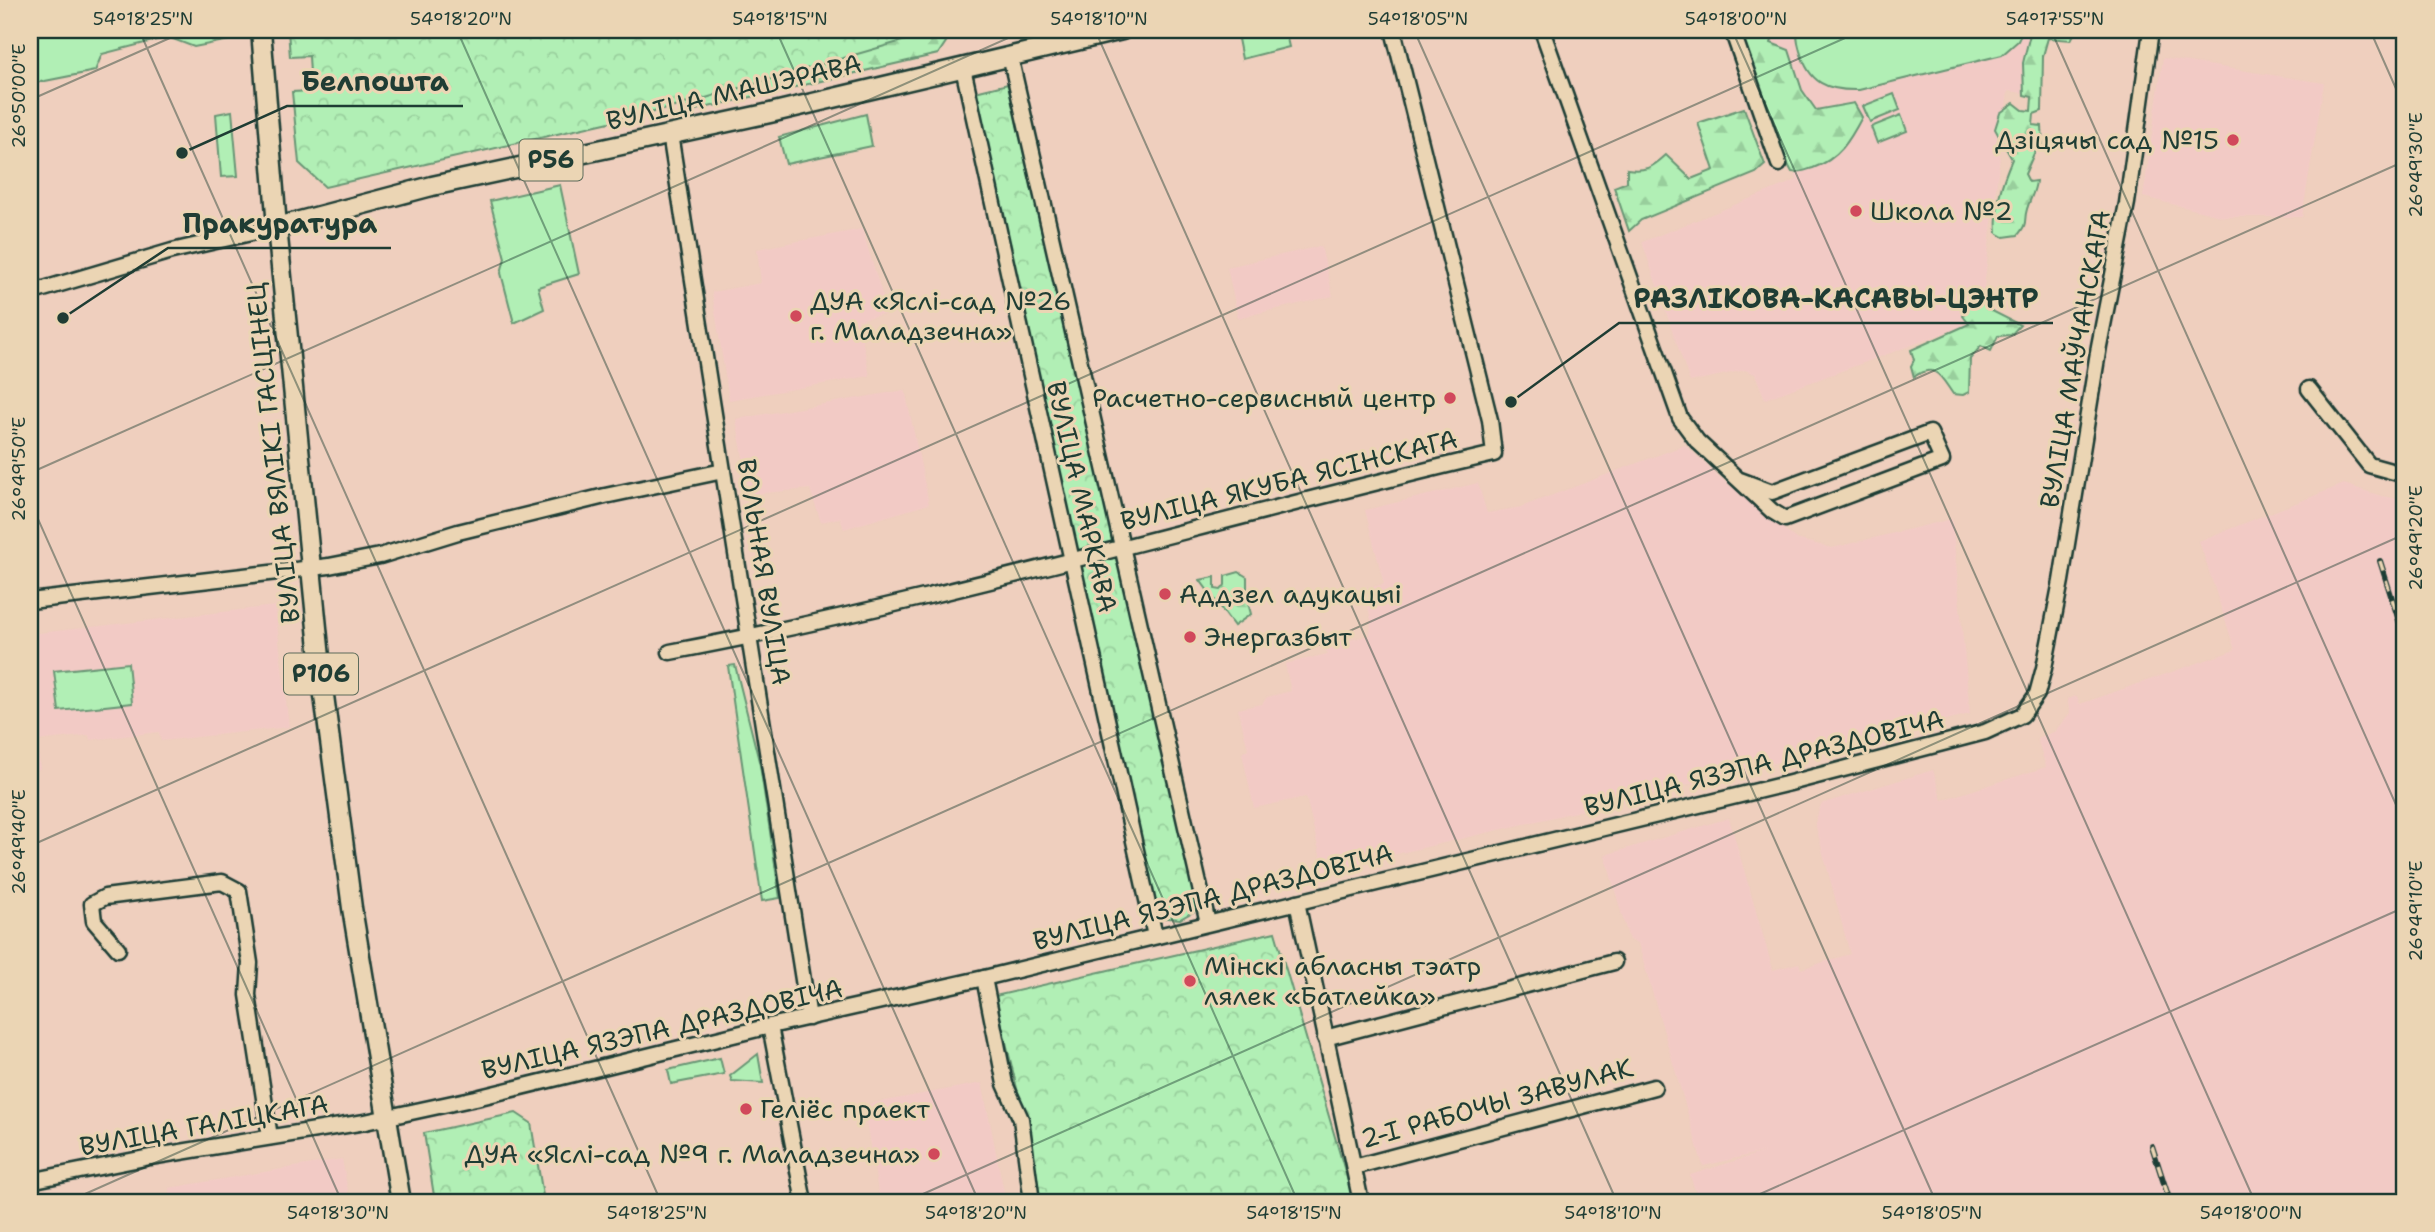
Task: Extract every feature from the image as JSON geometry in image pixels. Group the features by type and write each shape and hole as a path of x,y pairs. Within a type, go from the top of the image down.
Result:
{"main road":[{"name":"ВУЛІЦА ВЯЛІКІ ГАСЦІНЕЦ","path":"261,30 277,228 327,722 352,908 401,1202"},
{"name":"ВУЛІЦА МАШЭРАВА","path":"277,228 432,187 1122,30"}],"street":[{"name":"ВУЛІЦА ЯКУБА ЯСІНСКАГА","path":"670,652 749,637 1071,560 1494,454 1487,410 1393,30"},
{"path":"1542,30 1679,418 1698,441 1772,511 1786,519 1942,460 1930,433 1772,492 1740,480"},
{"path":"1732,30 1779,164"},
{"name":"ВУЛІЦА МАЎЧАНСКАГА","path":"2037,694 2061,581 2099,346 2127,203 2151,30"},
{"name":"ВУЛІЦА МАРКАВА","path":"1010,56 1208,923"},
{"name":"ВУЛІЦА МАРКАВА","path":"963,68 1155,936"},
{"name":"ВОЛЬНАЯ ВУЛІЦА","path":"670,134 809,1018"},
{"path":"30,293 172,251 277,228"},
{"path":"2309,389 2369,466 2405,475"},
{"path":"30,601 310,569 380,556 458,532 605,495 723,471"},
{"name":"ВУЛІЦА ЯЗЭПА ДРАЗДОВІЧА","path":"387,1118 1614,827 1985,732 2022,715 2037,694"},
{"path":"117,949 94,921 92,904 105,897 222,882 239,891 250,963 248,995 270,1137"},
{"path":"1297,902 1362,1202"},
{"path":"1325,1038 1614,962"},
{"path":"984,978 1005,1084 1021,1119 1032,1202"},
{"path":"770,1026 804,1202"},
{"name":"2-І РАБОЧЫ ЗАВУЛАК","path":"1354,1167 1654,1087"},
{"name":"ВУЛІЦА ГАЛІЦКАГА","path":"30,1181 150,1157 387,1118"}],"shaded area":[{"name":"Школа №2","path":"1745,30 2029,30 2023,93 2008,91 1980,320 1765,399 1755,374 1745,370 1690,382 1642,242 1797,180"},
{"name":"Дзіцячы сад №15","path":"2163,58 2324,83 2302,217 2224,217 2143,197"},
{"name":"ДУА «Яслі-сад №26 г. Маладзечна»","path":"862,229 888,313 858,320 870,376 729,400 712,292 761,283 757,249"},
{"path":"1321,246 1333,296 1238,318 1227,267"},
{"path":"905,390 929,504 844,529 840,518 821,522 810,489 750,494 736,419"},
{"path":"1685,445 1717,475 1796,539 1832,548 1952,519 1970,714 1605,805 1324,871 1306,797 1254,808 1242,753 1248,749 1238,709 1262,704 1267,697 1291,691 1285,664 1327,654 1325,646 1370,635 1371,620 1364,589 1384,584 1365,510 1478,483 1487,513 1521,507"},
{"path":"2344,484 2381,496 2405,500 2405,1202 1699,1202 1690,1175 1763,1152 1703,1166 1638,943 1629,940 1605,855 1729,818 1773,970 1799,963 1801,969 1850,954 1815,823 1821,804 1933,770 1942,800 2046,767 2037,738 2054,732 2070,713 2067,699 2077,696 2080,704 2235,650 2199,541"},
{"path":"275,606 289,727 161,741 159,732 90,740 89,735 37,741 40,769 30,770 30,634"},
{"name":"ДУА «Яслі-сад №9 г. Маладзечна»","path":"982,1083 1006,1202 880,1202 863,1105"},
{"path":"342,1159 350,1202 171,1202 169,1188"}],"green space":[{"path":"30,30 230,30 230,40 194,47 168,37 102,54 95,71 30,84"},
{"path":"288,30 940,30 671,108 325,187 299,163 292,92 311,91 309,56 290,57"},
{"path":"925,30 930,41 942,37 946,42 938,54 691,111 660,93"},
{"path":"1251,30 1285,30 1289,47 1242,59 1237,34"},
{"path":"1735,30 1789,30 1785,36 1774,35 1771,43 1789,50 1802,90 1816,110 1854,103 1862,117 1837,154 1813,168 1792,172 1748,62 1746,45"},
{"path":"1798,30 2023,30 2018,41 2002,55 1859,90 1848,90 1829,87 1814,78 1800,51"},
{"path":"2031,30 2076,30 2071,40 2048,38 2043,56 2042,111 2034,114 2033,125 2042,126 2043,144 2035,151 2025,174 2029,182 2036,181 2025,224 2018,235 2004,237 1997,233 1997,213 2002,186 2012,159 1995,129 2000,113 2014,103 2023,110 2031,111 2032,97 2024,95 2023,63"},
{"path":"1008,84 1198,909 1180,919 1157,917 975,92"},
{"path":"1894,94 1900,110 1870,122 1863,106"},
{"path":"1744,108 1765,165 1756,173 1641,220 1629,231 1614,187 1627,182 1627,169 1648,168 1666,155 1691,179 1714,170 1698,123"},
{"path":"232,111 238,176 221,177 216,114"},
{"path":"866,114 872,146 786,164 779,137"},
{"path":"1901,115 1907,131 1877,143 1871,127"},
{"path":"560,185 579,274 538,287 544,309 514,323 501,273 505,258 490,201"},
{"path":"1975,296 1988,309 2020,325 2011,335 1998,336 1991,351 1981,346 1970,359 1969,392 1963,395 1953,394 1942,378 1933,371 1914,377 1911,350 1969,324 1963,316"},
{"path":"1239,572 1247,577 1247,591 1239,596 1247,599 1251,614 1234,626 1200,580 1215,577 1215,589 1221,590 1225,585 1225,576"},
{"path":"128,663 132,703 59,711 54,671"},
{"path":"735,665 760,765 780,898 762,901 728,666"},
{"path":"1275,932 1354,1202 1039,1202 1024,1118 995,996"},
{"path":"758,1054 763,1083 732,1081 730,1076"},
{"path":"720,1058 724,1074 671,1084 668,1070"},
{"path":"516,1113 531,1123 544,1202 435,1202 424,1133"}],"railway":[{"path":"2380,561 2405,639"},
{"path":"2152,1146 2170,1202"}],"place":[{"name":"Дзіцячы сад №15","path":"2233,140"},
{"name":"Белпошта","path":"182,153"},
{"name":"Школа №2","path":"1856,211"},
{"name":"ДУА «Яслі-сад №26 г. Маладзечна»","path":"796,316"},
{"name":"Пракуратура","path":"63,318"},
{"name":"Расчетно-сервисный центр","path":"1450,398"},
{"name":"РАЗЛІКОВА-КАСАВЫ-ЦЭНТР","path":"1511,402"},
{"name":"Аддзел адукацыі","path":"1165,594"},
{"name":"Энергазбыт","path":"1190,637"},
{"name":"Мінскі абласны тэатр лялек «Батлейка»","path":"1190,981"},
{"name":"Геліёс праект","path":"746,1109"},
{"name":"ДУА «Яслі-сад №9 г. Маладзечна»","path":"934,1154"}]}
